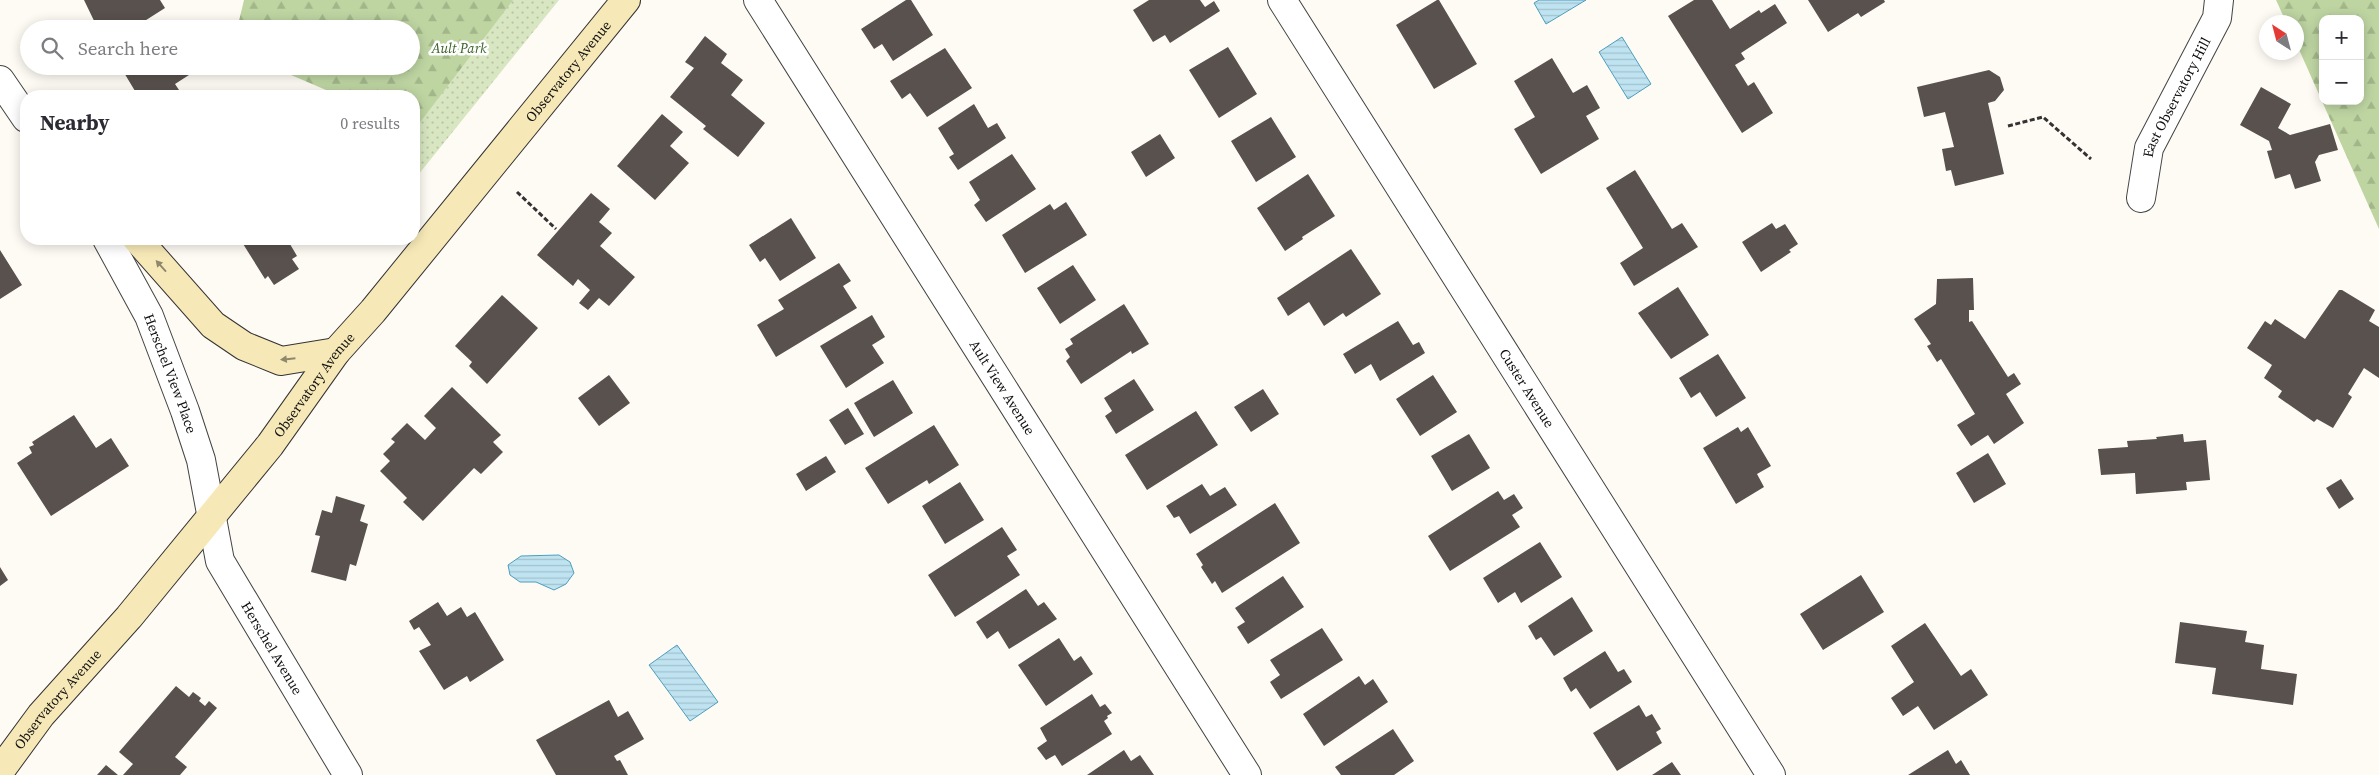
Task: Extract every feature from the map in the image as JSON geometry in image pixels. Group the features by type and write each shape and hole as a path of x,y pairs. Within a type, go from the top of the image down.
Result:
{"street":[{"name":"Observatory Avenue","path":"0,771 41,715 129,617 270,445 336,352 374,311 626,0"},
{"name":"Ault View Avenue","path":"758,0 1247,775"},
{"name":"Custer Avenue","path":"1282,0 1771,775"},
{"name":"East Observatory Hill","path":"2141,198 2149,148 2217,18 2219,0"},
{"path":"0,80 20,109"},
{"name":"Herschel View Place","path":"110,245 149,316 201,460 212,515"},
{"path":"142,245 213,325 244,346 280,361 336,352"},
{"name":"Herschel Avenue","path":"212,515 220,561 348,775"}],"path":[{"path":"2008,126 2043,117 2091,159"},
{"path":"516,192 556,229"}],"green space":[{"path":"244,0 513,0 420,122 420,90 326,90 291,75 420,75 420,20 239,20"},
{"name":"Ault Park","path":"271,0 559,0 420,173 420,90 327,90 318,75 420,75 420,20 368,20"},
{"path":"2276,0 2379,0 2379,229 2324,105 2364,105 2364,15 2319,15 2319,94 2304,60 2304,15 2283,15"}],"water":[{"path":"1539,0 1586,0 1546,24 1534,3"},
{"path":"1622,37 1651,84 1628,99 1599,52"},
{"path":"559,555 570,562 574,573 566,584 554,590 536,582 520,582 510,575 508,565 521,556"},
{"path":"677,645 718,702 690,721 649,665"}],"building":[{"path":"84,0 160,0 165,8 146,20 94,20"},
{"path":"906,0 911,0 933,35 893,61 882,44 874,49 861,29"},
{"path":"1149,0 1200,0 1205,7 1214,1 1220,11 1170,43 1165,35 1153,42 1133,10"},
{"path":"1439,0 1477,64 1434,89 1396,25"},
{"path":"1694,0 1712,0 1730,29 1759,10 1761,13 1775,4 1787,23 1741,53 1745,59 1735,65 1748,86 1754,82 1773,113 1742,133 1668,16"},
{"path":"1808,0 1884,0 1885,2 1861,17 1858,13 1828,32"},
{"path":"705,36 727,54 721,63 743,80 731,95 765,123 738,157 703,129 706,126 670,97 694,68 685,62"},
{"path":"1228,47 1257,94 1219,118 1189,70"},
{"path":"945,48 972,88 927,117 910,93 902,99 890,81"},
{"path":"1552,58 1573,93 1587,85 1600,108 1586,116 1599,139 1541,174 1514,129 1535,117 1514,81"},
{"path":"1989,70 2000,77 2004,90 1995,101 1988,103 2004,174 1955,186 1951,170 1946,171 1942,149 1954,147 1945,112 1924,117 1917,87"},
{"path":"125,75 189,75 175,84 179,90 134,90"},
{"path":"2261,87 2291,104 2278,128 2290,135 2330,124 2338,150 2319,155 2315,162 2321,181 2295,189 2290,174 2275,179 2267,151 2272,150 2269,141 2240,125"},
{"path":"974,104 988,128 997,123 1006,138 958,170 949,157 954,154 938,128"},
{"path":"662,114 683,132 670,146 689,163 655,200 617,166"},
{"path":"1271,117 1296,157 1256,182 1231,141"},
{"path":"1160,134 1175,158 1146,177 1131,152"},
{"path":"1012,154 1036,189 986,222 974,205 980,200 969,182"},
{"path":"1635,170 1672,229 1682,223 1698,247 1634,286 1620,263 1643,248 1606,188"},
{"path":"1308,174 1335,216 1302,237 1303,239 1285,251 1257,208"},
{"path":"591,193 610,209 599,222 612,233 600,246 635,277 609,306 599,298 588,310 579,303 590,290 578,279 573,286 537,255"},
{"path":"1066,202 1087,235 1025,273 1002,235 1050,204 1054,210"},
{"path":"791,218 816,258 780,281 765,258 760,262 749,245"},
{"path":"1772,223 1776,229 1785,224 1798,244 1789,250 1791,252 1761,272 1742,242"},
{"path":"244,245 291,245 297,256 292,259 299,269 274,285 268,276 265,279"},
{"path":"1351,249 1381,294 1346,317 1343,313 1324,326 1309,302 1288,316 1277,298"},
{"path":"0,250 22,285 0,299"},
{"path":"839,263 851,281 843,286 857,308 776,357 757,325 784,309 778,300"},
{"path":"1073,265 1096,300 1060,324 1037,288"},
{"path":"1973,278 1974,310 1969,310 1969,322 1972,321 2008,377 2014,373 2021,384 2006,394 2024,423 1994,444 1988,435 1971,446 1957,425 1975,414 1941,359 1937,362 1927,346 1931,344 1914,319 1936,304 1937,279"},
{"path":"1678,287 1709,335 1671,359 1638,313"},
{"path":"2339,290 2375,310 2369,321 2379,327 2379,378 2364,368 2348,394 2352,397 2333,428 2317,419 2314,422 2278,397 2282,391 2264,378 2272,365 2247,348 2265,321 2271,325 2275,319 2305,339"},
{"path":"502,295 538,328 487,384 469,366 472,362 455,346"},
{"path":"1124,304 1149,344 1132,354 1131,351 1081,384 1066,361 1070,357 1065,349 1073,344 1070,339"},
{"path":"872,315 885,337 872,345 884,363 846,388 820,346"},
{"path":"1398,321 1413,345 1419,342 1425,353 1380,381 1371,364 1355,374 1343,354"},
{"path":"1718,354 1746,398 1716,417 1700,392 1691,398 1679,378"},
{"path":"609,375 630,403 599,426 578,398"},
{"path":"1433,375 1457,412 1420,436 1396,399"},
{"path":"1134,379 1154,410 1116,434 1105,416 1112,411 1104,398"},
{"path":"893,380 913,413 874,437 854,403"},
{"path":"452,387 501,435 493,442 503,452 481,474 474,468 423,521 403,502 407,498 380,471 390,461 383,454 395,442 391,439 407,423 425,440 436,428 424,416"},
{"path":"1263,389 1279,414 1251,432 1234,407"},
{"path":"848,408 864,434 845,445 829,420"},
{"path":"1196,411 1218,445 1147,490 1125,455"},
{"path":"74,415 96,448 111,438 129,466 51,516 17,463 32,453 29,447 34,445 32,442"},
{"path":"934,425 959,465 929,484 927,480 888,504 865,468"},
{"path":"1738,427 1741,432 1748,427 1771,466 1757,474 1764,487 1736,504 1703,448"},
{"path":"1469,434 1490,468 1452,491 1431,456"},
{"path":"2183,434 2184,442 2206,440 2210,480 2186,482 2187,490 2136,494 2135,473 2101,475 2098,449 2128,447 2127,441 2157,439 2156,437"},
{"path":"1988,453 2006,484 1974,503 1956,473"},
{"path":"826,456 836,472 806,491 796,474"},
{"path":"2341,479 2354,499 2339,509 2326,488"},
{"path":"960,482 984,520 945,544 922,506"},
{"path":"1202,484 1210,496 1225,487 1237,505 1190,534 1179,516 1174,518 1166,506"},
{"path":"1498,491 1504,500 1514,494 1523,508 1512,515 1520,527 1450,571 1428,536"},
{"path":"336,496 365,505 360,521 368,524 356,566 350,564 346,581 311,572 320,536 315,535 322,510 332,513"},
{"path":"1275,503 1300,543 1222,593 1215,581 1212,584 1201,567 1203,565 1196,554"},
{"path":"1002,527 1017,550 1007,556 1020,575 955,617 928,575"},
{"path":"1540,542 1562,577 1521,603 1515,592 1498,603 1483,578"},
{"path":"0,567 8,580 0,586"},
{"path":"1861,575 1884,612 1823,650 1800,614"},
{"path":"1283,576 1304,607 1248,644 1237,627 1245,622 1235,608"},
{"path":"1026,589 1038,606 1044,602 1057,619 1009,649 998,631 987,639 976,622"},
{"path":"1572,597 1593,631 1554,656 1541,637 1536,640 1528,626"},
{"path":"438,602 447,616 461,607 467,617 475,612 504,660 470,682 467,676 444,690 419,651 431,645 419,627 414,630 409,621"},
{"path":"2180,622 2247,631 2245,642 2264,645 2261,669 2297,674 2293,705 2212,694 2216,668 2175,663"},
{"path":"1925,623 1961,676 1971,669 1988,695 1934,730 1918,706 1903,716 1891,698 1914,682 1891,646"},
{"path":"1322,628 1343,660 1281,699 1270,682 1280,675 1270,660"},
{"path":"1059,638 1074,661 1081,656 1093,674 1046,706 1018,665"},
{"path":"1605,651 1618,672 1624,669 1632,682 1590,709 1576,688 1571,692 1563,678"},
{"path":"1359,676 1365,685 1373,679 1388,702 1324,746 1303,714"},
{"path":"176,686 189,697 193,692 201,698 199,701 205,706 209,701 217,708 175,757 187,767 180,775 123,775 133,764 119,752"},
{"path":"1092,694 1100,707 1105,704 1112,713 1104,721 1112,734 1062,766 1055,755 1046,760 1037,748 1047,741 1040,728"},
{"path":"609,700 618,717 628,711 644,739 614,756 617,761 620,760 628,775 556,775 536,740"},
{"path":"1639,705 1646,717 1652,714 1661,729 1656,732 1662,743 1617,771 1593,733"},
{"path":"1393,729 1414,761 1394,775 1341,775 1335,767"},
{"path":"1124,750 1131,761 1140,755 1154,775 1087,775"},
{"path":"1948,750 1956,764 1961,760 1970,775 1908,775"},
{"path":"1672,762 1681,775 1652,775"},
{"path":"106,765 118,775 97,775"}]}
